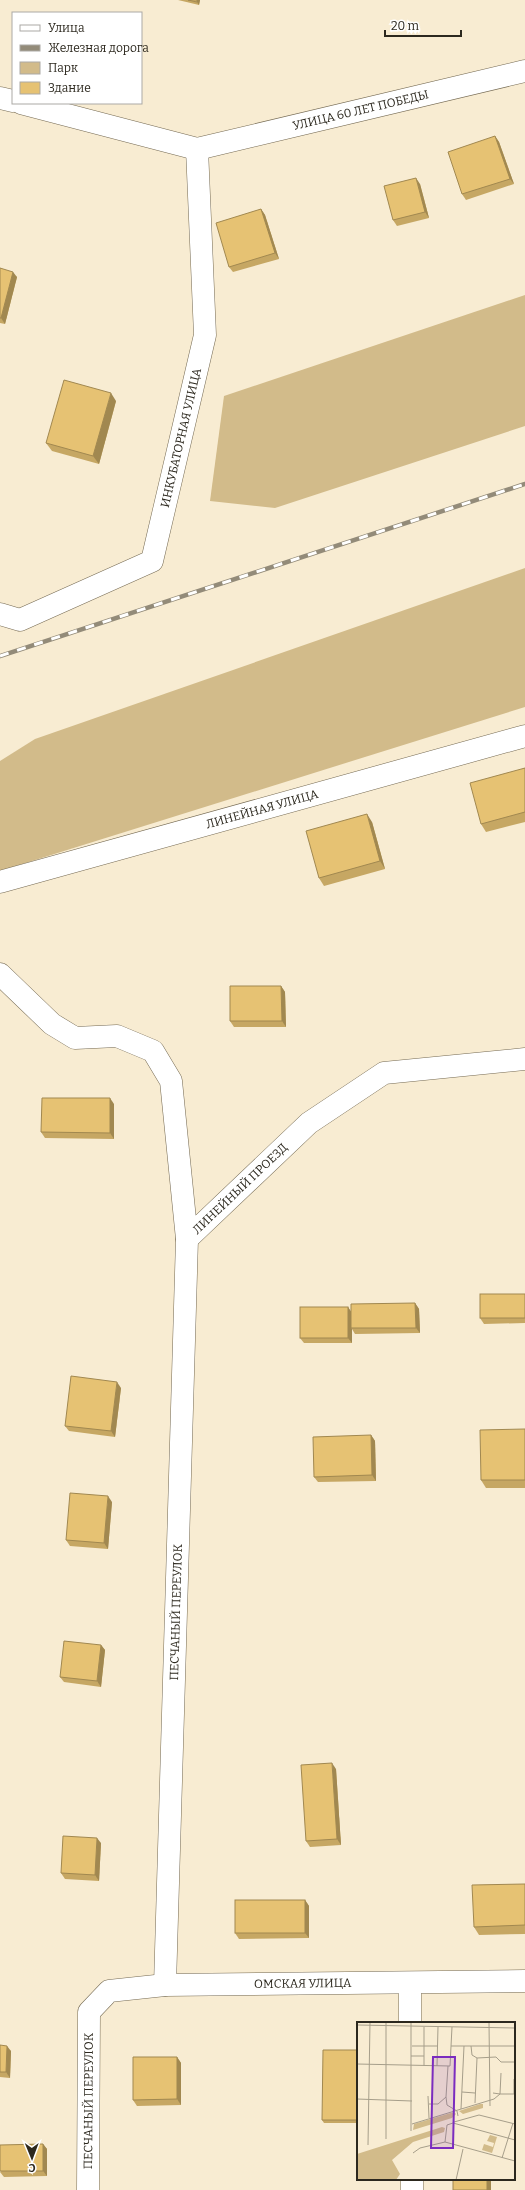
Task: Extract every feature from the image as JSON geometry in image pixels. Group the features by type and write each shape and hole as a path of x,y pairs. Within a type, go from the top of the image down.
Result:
{"street":[{"name":"УЛИЦА 60 ЛЕТ ПОБЕДЫ","path":"197,149 525,71"},
{"path":"0,98 12,101"},
{"path":"25,104 197,149"},
{"name":"ИНКУБАТОРНАЯ УЛИЦА","path":"7,620 152,561 205,335 197,149"},
{"name":"ЛИНЕЙНАЯ УЛИЦА","path":"0,882 525,736"},
{"name":"ЛИНЕЙНЫЙ ПРОЕЗД","path":"0,974 52,1024 75,1038 117,1036 153,1052 171,1081 187,1239"},
{"name":"ЛИНЕЙНЫЙ ПРОЕЗД","path":"187,1239 308,1123 384,1073 525,1058"},
{"name":"ПЕСЧАНЫЙ ПЕРЕУЛОК","path":"165,1985 187,1239"},
{"name":"ОМСКАЯ УЛИЦА","path":"89,2012 109,1991 165,1985 525,1982"},
{"path":"410,1984 410,2022"},
{"name":"ПЕСЧАНЫЙ ПЕРЕУЛОК","path":"88,2190 89,2012"}],"green space":[{"path":"525,295 525,426 275,508 210,501 224,396"},
{"path":"525,568 525,707 0,871 0,761 35,739"}],"building":[{"path":"495,136 510,179 462,194 448,152"},
{"path":"416,178 425,212 393,220 384,186"},
{"path":"261,209 275,253 229,267 216,223"},
{"path":"0,268 13,272 1,318 0,318"},
{"path":"64,380 111,393 93,456 46,443"},
{"path":"525,768 525,812 481,824 470,783"},
{"path":"367,814 380,861 319,878 306,831"},
{"path":"230,986 281,986 282,1021 230,1021"},
{"path":"42,1098 110,1098 110,1133 41,1132"},
{"path":"480,1294 525,1294 525,1318 480,1318"},
{"path":"415,1303 416,1328 351,1328 351,1304"},
{"path":"300,1307 348,1307 348,1338 300,1338"},
{"path":"71,1376 117,1382 111,1431 65,1426"},
{"path":"525,1429 525,1480 481,1480 480,1430"},
{"path":"371,1435 372,1475 314,1477 313,1437"},
{"path":"70,1493 108,1496 104,1543 66,1540"},
{"path":"64,1641 101,1645 97,1681 60,1677"},
{"path":"332,1763 337,1839 306,1841 301,1765"},
{"path":"63,1836 97,1838 95,1875 61,1873"},
{"path":"525,1884 525,1925 474,1927 472,1885"},
{"path":"235,1900 305,1900 305,1933 235,1933"},
{"path":"0,2045 7,2046 6,2072 0,2072"},
{"path":"323,2050 357,2050 357,2120 322,2120"},
{"path":"133,2057 177,2057 177,2099 133,2100"},
{"path":"43,2144 43,2171 0,2171 0,2145"},
{"path":"453,2180 487,2180 487,2190 453,2190"}],"railway":[{"path":"0,656 525,484"}]}
